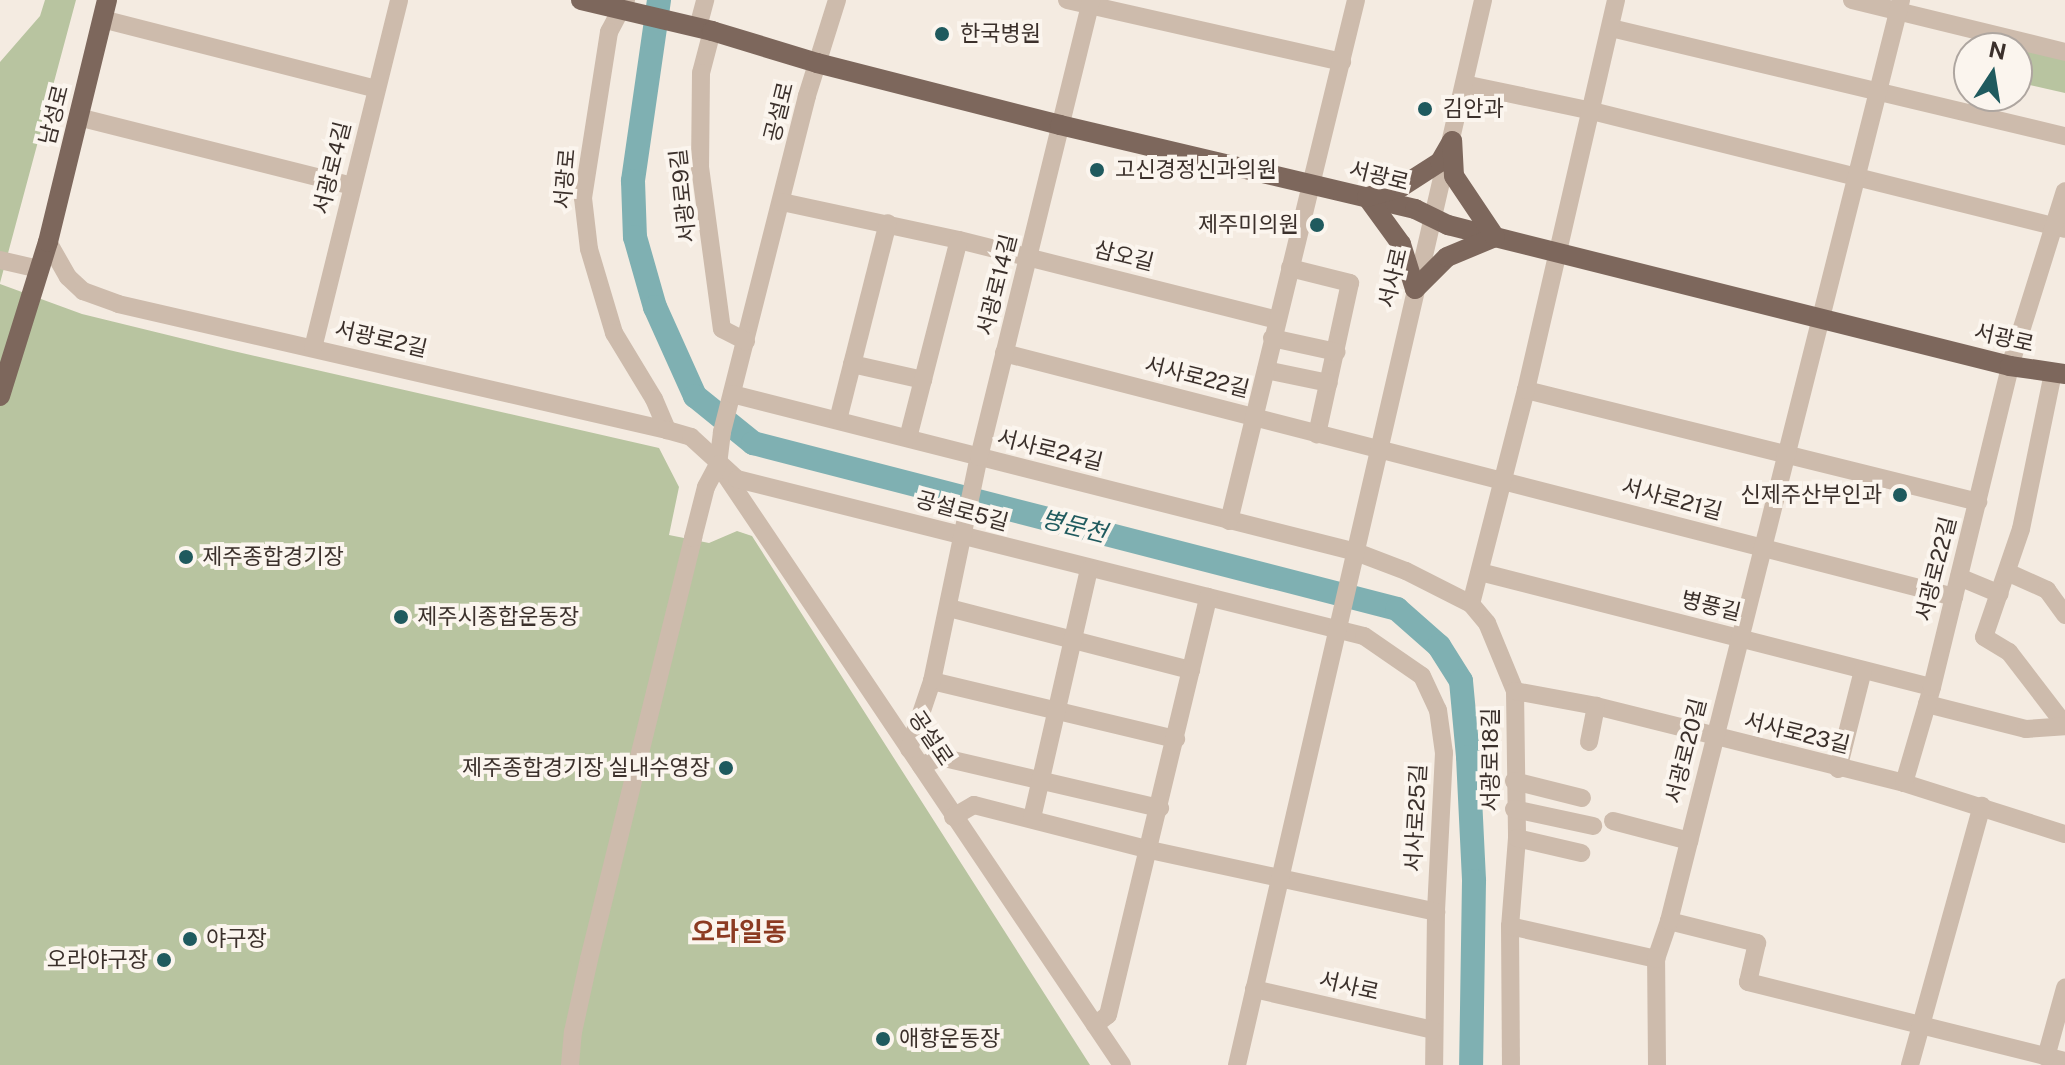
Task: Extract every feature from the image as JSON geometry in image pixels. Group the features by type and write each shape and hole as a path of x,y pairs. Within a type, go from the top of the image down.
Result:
{"main road":[{"path":"581,0 625,5"},
{"name":"서광로","path":"625,5 817,63 1060,125 1367,197 1433,215 1448,225 2010,366 2059,373"},
{"name":"남성로","path":"0,396 48,242 105,10"},
{"path":"1452,141 1454,176 1495,237 1447,257 1415,289 1401,244 1367,197 1401,187 1440,162 1452,141"}],"street":[{"name":"서광로4길","path":"313,348 399,0"},
{"name":"서광로9길","path":"705,0 696,27 701,73 700,167 722,329 744,350"},
{"name":"공설로","path":"837,0 817,63 722,432 718,464 1122,1065"},
{"path":"1067,0 1342,62"},
{"path":"1229,521 1356,0"},
{"name":"서사로","path":"1338,624 1483,0"},
{"path":"1471,604 1526,390 1616,0"},
{"path":"1852,0 1900,6 2065,52"},
{"name":"서광로14길","path":"909,749 932,681 978,461 1091,3"},
{"name":"서광로","path":"625,5 609,32 583,198 589,249 614,333 654,399 667,430"},
{"name":"서광로20길","path":"1657,1065 1656,959 1669,921 1900,6"},
{"path":"105,10 376,89"},
{"path":"1611,28 2065,136"},
{"path":"1464,84 1592,111 2060,228"},
{"path":"78,117 352,186"},
{"name":"서광로22길","path":"1904,783 1929,696 2010,366 2060,228 2065,191"},
{"name":"삼오길","path":"782,202 888,223 1277,320"},
{"path":"838,420 888,223"},
{"path":"908,438 959,240"},
{"name":"서광로2길","path":"48,242 68,277 83,291 118,304 667,430 691,437 718,464"},
{"path":"0,260 39,269"},
{"path":"1290,268 1350,283 1317,434"},
{"path":"1272,338 1336,352"},
{"name":"서사로22길","path":"1004,353 1378,448"},
{"path":"852,364 923,380"},
{"path":"1266,370 1329,383"},
{"path":"2059,373 2021,529 1984,637 2009,652 2065,725"},
{"path":"1526,390 1978,502"},
{"name":"서사로24길","path":"732,394 908,438 978,461 1229,521 1354,560"},
{"name":"서사로21길","path":"1378,448 1954,597"},
{"path":"570,1065 573,1032 589,959 706,487 718,464"},
{"name":"공설로5길","path":"718,464 737,479 965,531 1089,569 1338,624"},
{"name":"서광로18길","path":"1354,560 1406,571 1471,604 1487,623 1515,691 1514,809 1517,838 1510,926 1511,1065"},
{"path":"1032,818 1089,569"},
{"name":"병풍길","path":"1480,572 1863,670 2026,729 2065,725"},
{"path":"2007,572 2047,590 2065,615"},
{"path":"1959,577 2000,594"},
{"path":"1095,1025 1108,1015 1150,850 1208,597"},
{"path":"949,608 1191,670"},
{"path":"1237,1065 1338,624"},
{"name":"서사로25길","path":"1338,624 1364,636 1422,676 1438,710 1444,753 1436,912 1434,1065"},
{"path":"1838,769 1863,670"},
{"path":"932,681 1176,739"},
{"name":"서사로23길","path":"1515,691 1596,706 1838,769 1904,783 2065,834"},
{"path":"1589,742 1596,706"},
{"path":"921,766 940,757 1160,808"},
{"path":"1514,781 1582,798"},
{"path":"953,817 974,805 1150,850 1436,912"},
{"path":"1910,1065 1982,806"},
{"path":"1514,809 1593,826"},
{"path":"1613,821 1689,841"},
{"path":"1517,838 1581,853"},
{"path":"1669,921 1757,943 1748,982 2065,1061"},
{"path":"1510,926 1656,959"},
{"path":"2046,1057 2065,988"},
{"name":"서사로","path":"1254,989 1433,1030"}],"green space":[{"path":"45,0 76,0 0,283 0,62 40,16"},
{"path":"2033,50 2065,57 2065,93 2033,86"},
{"name":"제주시종합운동장","path":"0,284 82,314 659,448 679,487 669,535 709,543 737,531 752,536 1090,1065 0,1065"}],"waterway":[{"name":"병문천","path":"659,0 633,181 635,237 655,307 695,396 753,443 1397,609 1439,646 1461,681 1468,757 1474,881 1471,1065"}],"place":[{"name":"한국병원","path":"942,34"},
{"name":"김안과","path":"1425,109"},
{"name":"고신경정신과의원","path":"1097,170"},
{"name":"제주미의원","path":"1317,225"},
{"name":"신제주산부인과","path":"1900,495"},
{"name":"제주종합경기장","path":"186,557"},
{"name":"제주시종합운동장","path":"401,617"},
{"name":"제주종합경기장 실내수영장","path":"726,768"},
{"name":"야구장","path":"190,939"},
{"name":"오라야구장","path":"164,960"},
{"name":"애향운동장","path":"883,1039"}],"district":[{"name":"오라일동","path":"739,932"}]}
